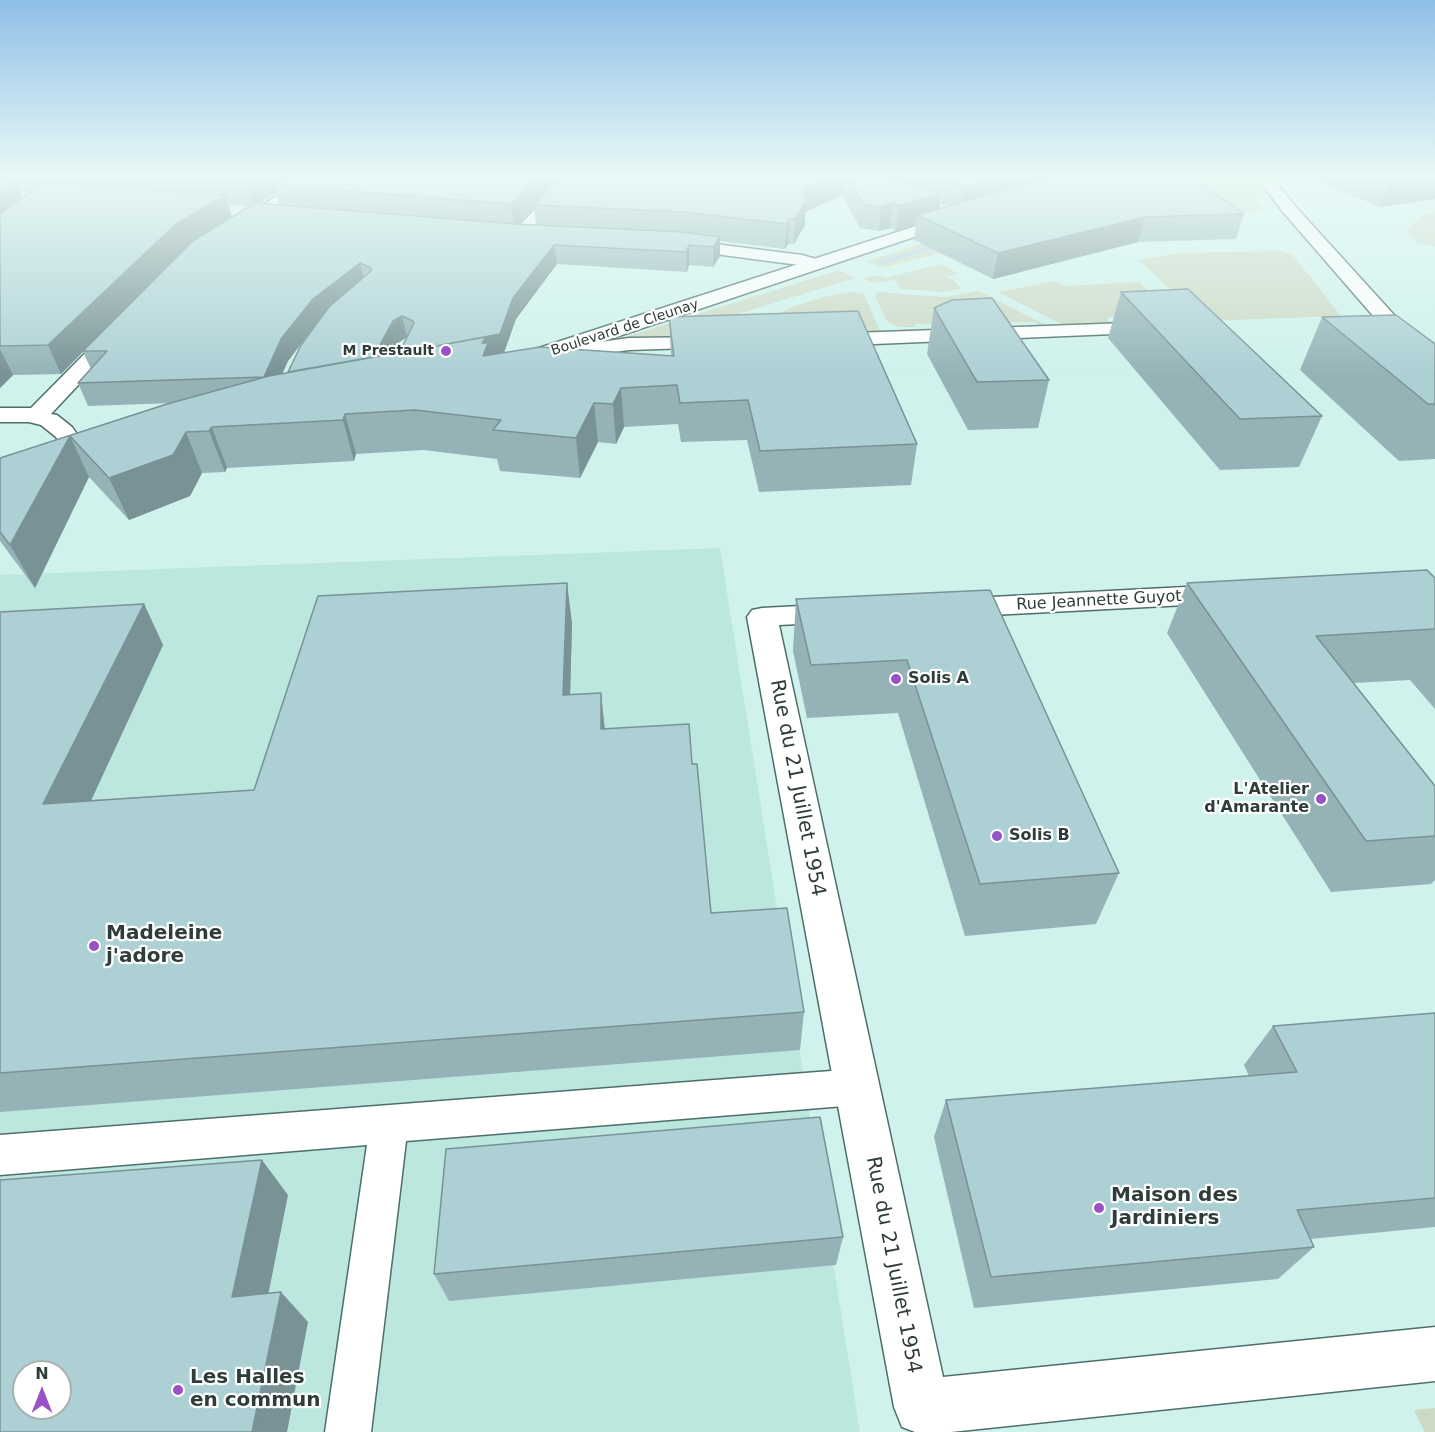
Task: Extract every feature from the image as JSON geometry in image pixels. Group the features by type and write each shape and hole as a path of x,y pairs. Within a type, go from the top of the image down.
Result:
{"street":[{"name":"Boulevard de Cleunay","path":"505,364 534,357 883,242"},
{"path":"1318,242 1435,373"},
{"path":"660,243 802,260 814,264"},
{"path":"36,416 134,314"},
{"path":"805,341 1167,328"},
{"path":"534,357 629,344 736,343"},
{"path":"0,416 36,416 49,420 64,432 81,457"},
{"name":"Rue Jeannette Guyot","path":"925,609 1246,593"},
{"name":"Rue du 21 Juillet 1954","path":"867,612 762,616 922,1407 1435,1354"}],"lane":[{"path":"0,1155 857,1087"},
{"path":"348,1432 389,1124"}],"shaded area":[{"path":"927,242 965,242 973,245 881,268 867,261"},
{"path":"1415,242 1435,242 1435,247"},
{"path":"1280,251 1292,254 1341,316 1204,321 1139,260 1180,253"},
{"path":"941,264 959,274 946,277 954,280 961,289 944,292 901,289 896,280 871,283 863,278 878,275 885,278"},
{"path":"839,270 855,278 735,315 751,325 795,306 849,292 864,294 881,333 619,339"},
{"path":"1056,281 1064,286 1139,282 1181,322 1165,317 1108,317 1110,325 1065,326 998,292"},
{"path":"979,291 1050,327 1041,327 1035,322 914,324 915,327 898,327 887,321 875,296 878,292 946,297"},
{"name":"Les Halles en commun","path":"720,548 860,1432 0,1432 0,575"},
{"path":"1435,1408 1435,1432 1425,1432 1414,1410"}],"building":[{"path":"0,242 157,242 48,345 0,346"},
{"path":"192,242 717,242 713,247 689,245 686,252 554,245 513,298 500,334 399,353 414,323 402,316 393,321 373,357 288,372 301,345 329,307 371,271 371,268 360,263 313,299 281,339 264,377 78,383 107,351 83,351"},
{"path":"974,242 1044,242 998,253"},
{"path":"1188,289 1322,416 1240,419 1121,292"},
{"path":"992,298 1049,380 977,382 934,308 952,300"},
{"path":"858,311 917,444 760,451 748,400 680,403 677,385 621,388 613,404 594,403 576,438 493,430 501,420 415,410 345,414 343,420 212,427 209,431 186,432 173,455 109,478 70,436 10,545 0,532 0,458 167,404 269,376 486,337 482,343 488,343 483,356 540,347 674,356 669,317"},
{"path":"1396,315 1435,344 1435,404 1428,404 1322,317"},
{"path":"1427,570 1435,578 1435,629 1316,636 1435,786 1435,836 1366,841 1187,583"},
{"path":"567,583 563,695 601,693 601,729 689,724 692,764 697,764 711,913 787,908 804,1012 0,1073 0,612 144,604 43,804 254,790 318,596"},
{"path":"990,590 1119,873 980,884 907,660 811,665 796,599"},
{"path":"1435,1013 1435,1198 1297,1210 1314,1247 991,1277 946,1100 1297,1072 1273,1026"},
{"path":"820,1117 843,1237 434,1274 446,1149"},
{"path":"262,1160 232,1297 281,1292 252,1432 0,1432 0,1180"}],"waterway":[{"path":"881,262 951,243"}],"place":[{"name":"M Prestault","path":"446,351"},
{"name":"Solis A","path":"896,679"},
{"name":"L'Atelier d'Amarante","path":"1321,799"},
{"name":"Solis B","path":"997,836"},
{"name":"Madeleine j'adore","path":"94,946"},
{"name":"Maison des Jardiniers","path":"1099,1208"},
{"name":"Les Halles en commun","path":"178,1390"}]}
